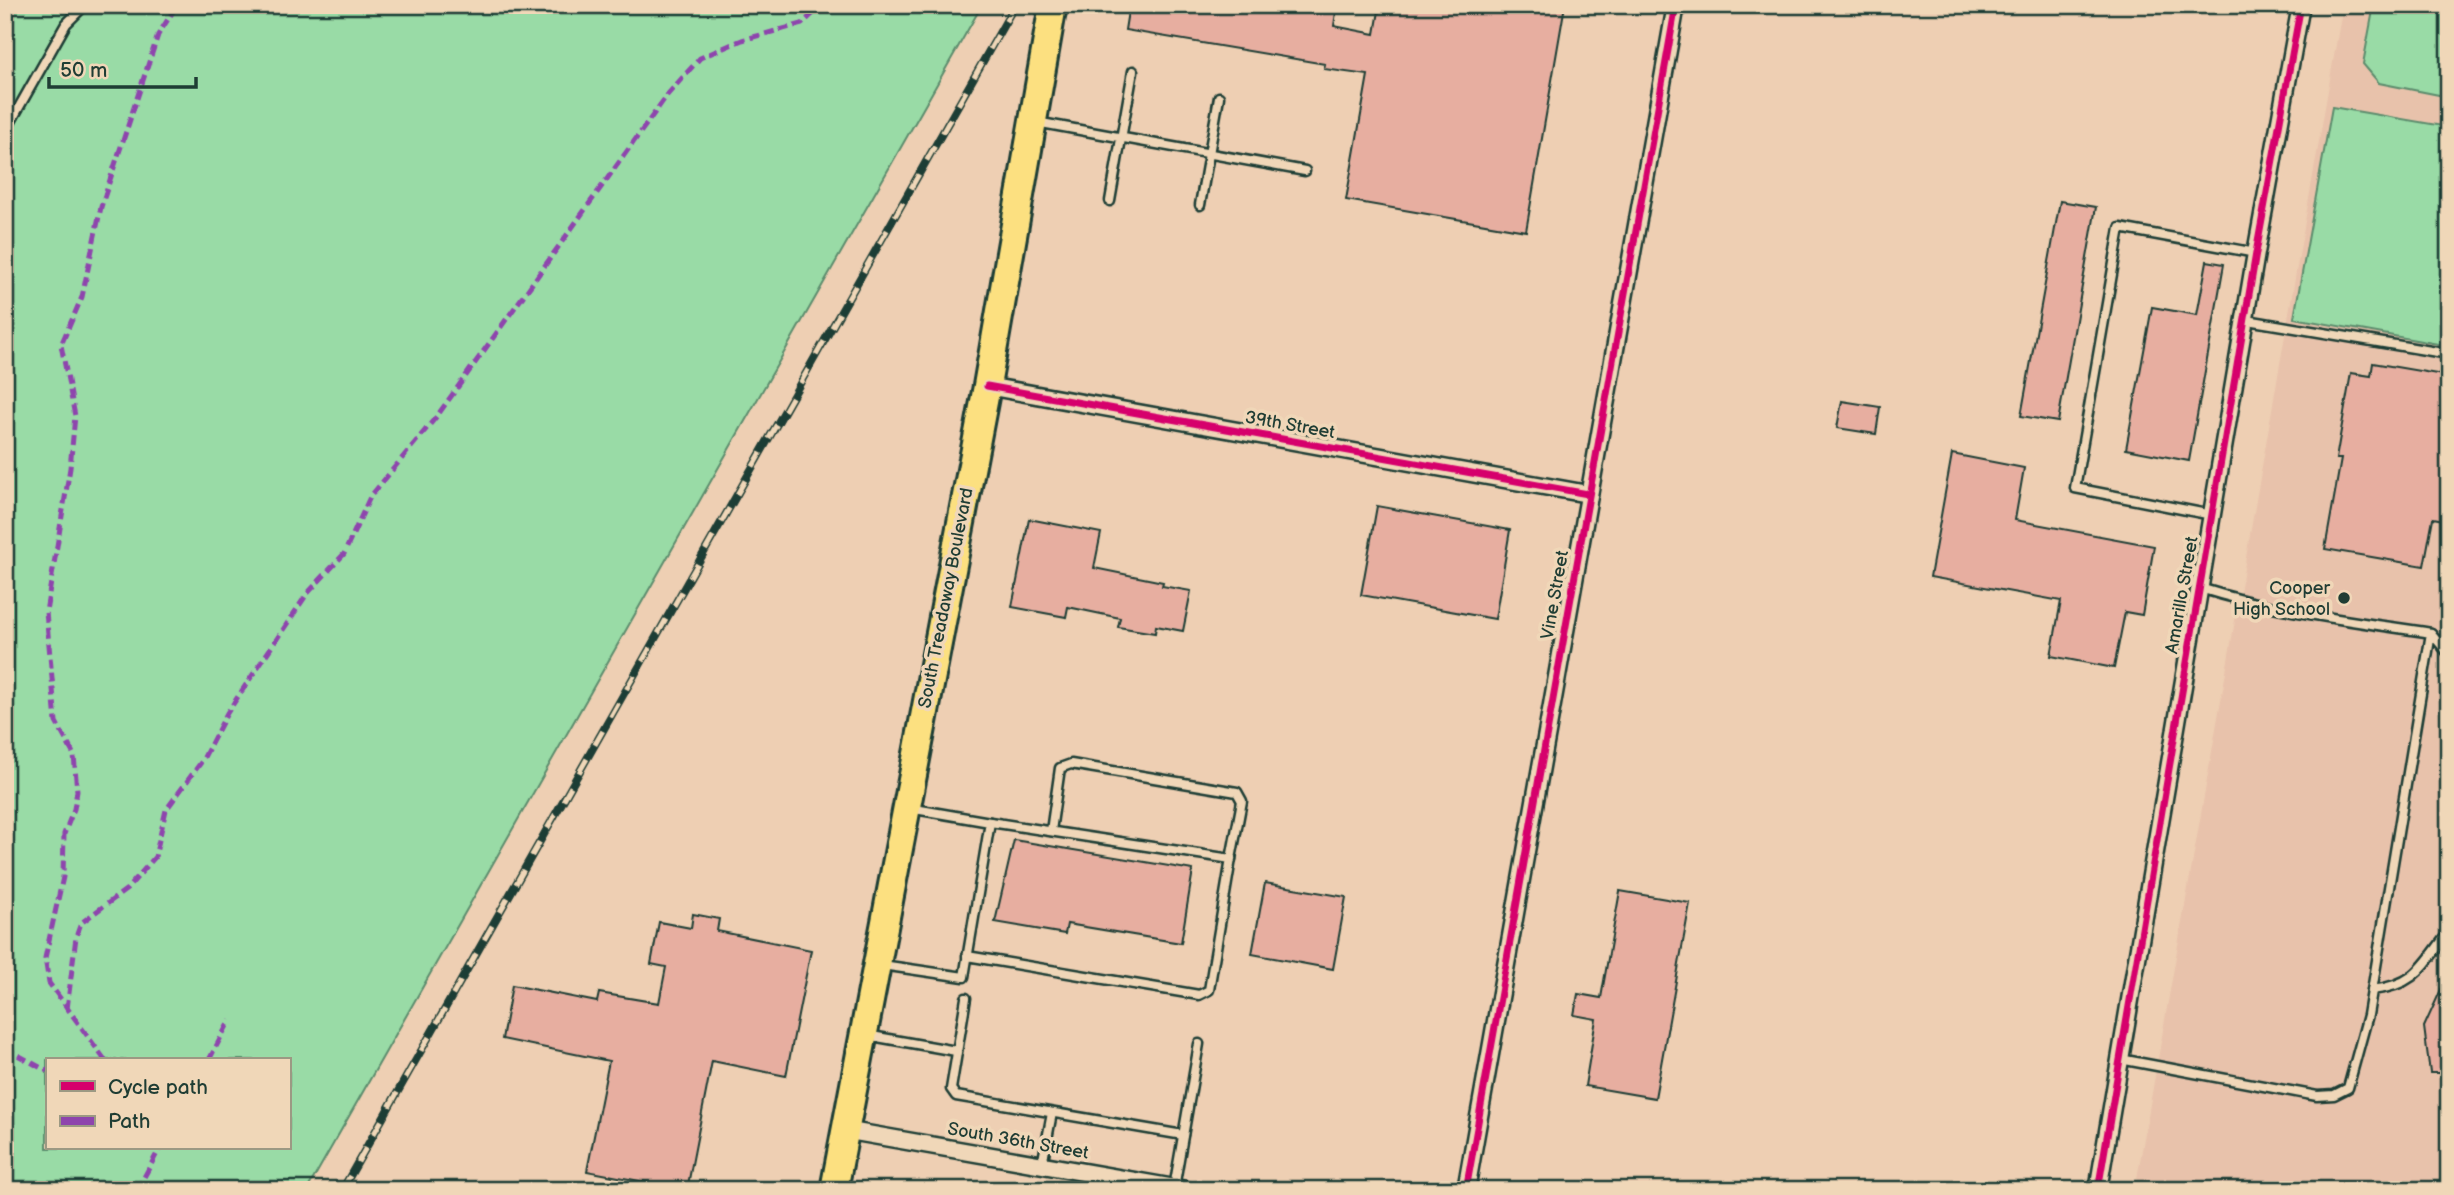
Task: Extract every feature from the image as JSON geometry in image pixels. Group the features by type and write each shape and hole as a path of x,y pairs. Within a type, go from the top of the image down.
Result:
{"main road":[{"name":"South Treadaway Boulevard","path":"834,1190 987,386 1053,5"}],"street":[{"name":"Vine Street","path":"1466,1190 1676,5"},
{"name":"Amarillo Street","path":"2098,1190 2256,253 2301,5"},
{"name":"39th Street","path":"987,386 1588,495"},
{"name":"South 36th Street","path":"844,1130 1180,1189"}],"lane":[{"path":"5,132 66,24 85,5"},
{"path":"1110,201 1133,71"},
{"path":"1200,205 1219,97"},
{"path":"1033,121 1305,171"},
{"path":"2212,515 2074,488 2120,228 2256,253"},
{"path":"2246,320 2449,354"},
{"path":"2200,588 2248,603 2293,612 2431,633 2449,654"},
{"path":"2119,1059 2317,1096 2334,1095 2348,1088 2372,990 2431,633"},
{"path":"967,957 1199,995 1209,990 1242,801 1237,792 1071,764 1059,768 1051,831"},
{"path":"906,808 1231,859"},
{"path":"876,964 964,977 990,822"},
{"path":"2372,990 2392,988 2410,981 2449,932"},
{"path":"966,998 951,1089 956,1096 1183,1135"},
{"path":"863,1034 956,1051"},
{"path":"1180,1189 1183,1135 1199,1044"},
{"path":"1042,1165 1052,1112"}],"shaded area":[{"name":"Cooper High School","path":"2343,5 2449,5 2449,1190 2135,1190"}],"green space":[{"path":"5,5 982,5 307,1190 5,1190"},
{"path":"2374,5 2449,5 2449,97 2379,83 2363,64"},
{"path":"2332,107 2449,127 2449,346 2294,318"}],"building":[{"path":"1129,5 1337,5 1334,26 1375,34 1380,5 1565,5 1526,231 1346,200 1368,75 1324,69 1325,64 1125,30"},
{"path":"2060,201 2096,207 2058,422 2021,416"},
{"path":"2207,261 2224,264 2189,461 2126,449 2152,307 2197,315"},
{"path":"2373,363 2449,376 2449,521 2433,518 2424,566 2325,549 2341,459 2336,459 2351,373 2371,376"},
{"path":"1842,401 1880,407 1876,434 1837,428"},
{"path":"1952,454 2024,468 2015,520 2154,546 2142,615 2125,612 2114,668 2051,656 2061,601 1930,577"},
{"path":"1377,506 1510,530 1495,619 1361,595"},
{"path":"1029,519 1101,533 1094,568 1163,582 1162,586 1191,591 1183,631 1156,626 1155,633 1118,627 1120,618 1068,607 1066,617 1012,607"},
{"path":"1014,840 1193,870 1181,943 1067,924 1065,934 995,922"},
{"path":"1265,883 1346,897 1333,969 1252,954"},
{"path":"1620,891 1690,903 1655,1098 1585,1086 1596,1019 1574,1015 1578,994 1601,998"},
{"path":"693,914 719,919 717,931 811,950 786,1076 712,1061 687,1190 587,1171 609,1061 502,1039 512,985 597,1002 599,993 659,1003 666,967 651,964 659,922 691,928"},
{"path":"2449,972 2449,1073 2430,1073 2424,1027"}],"railway":[{"path":"342,1190 1015,5"}],"marked path":[{"path":"104,1058 49,983 45,958 63,877 64,834 74,809 77,791 74,755 56,722 46,612 70,468 75,416 61,345 82,297 101,207 158,35 177,5"},
{"path":"67,1009 76,937 81,923 127,889 155,857 166,810 202,761 227,713 307,594 344,554 370,497 437,416 668,94 700,58 742,40 802,24 822,5"},
{"path":"210,1058 230,1020"},
{"path":"5,1048 46,1070"},
{"path":"137,1190 159,1150"}],"cycle path":[{"path":"1466,1190 1676,5"},
{"path":"2098,1190 2256,253 2301,5"},
{"path":"987,386 1588,494"}],"place":[{"name":"Cooper High School","path":"2344,598"}]}
